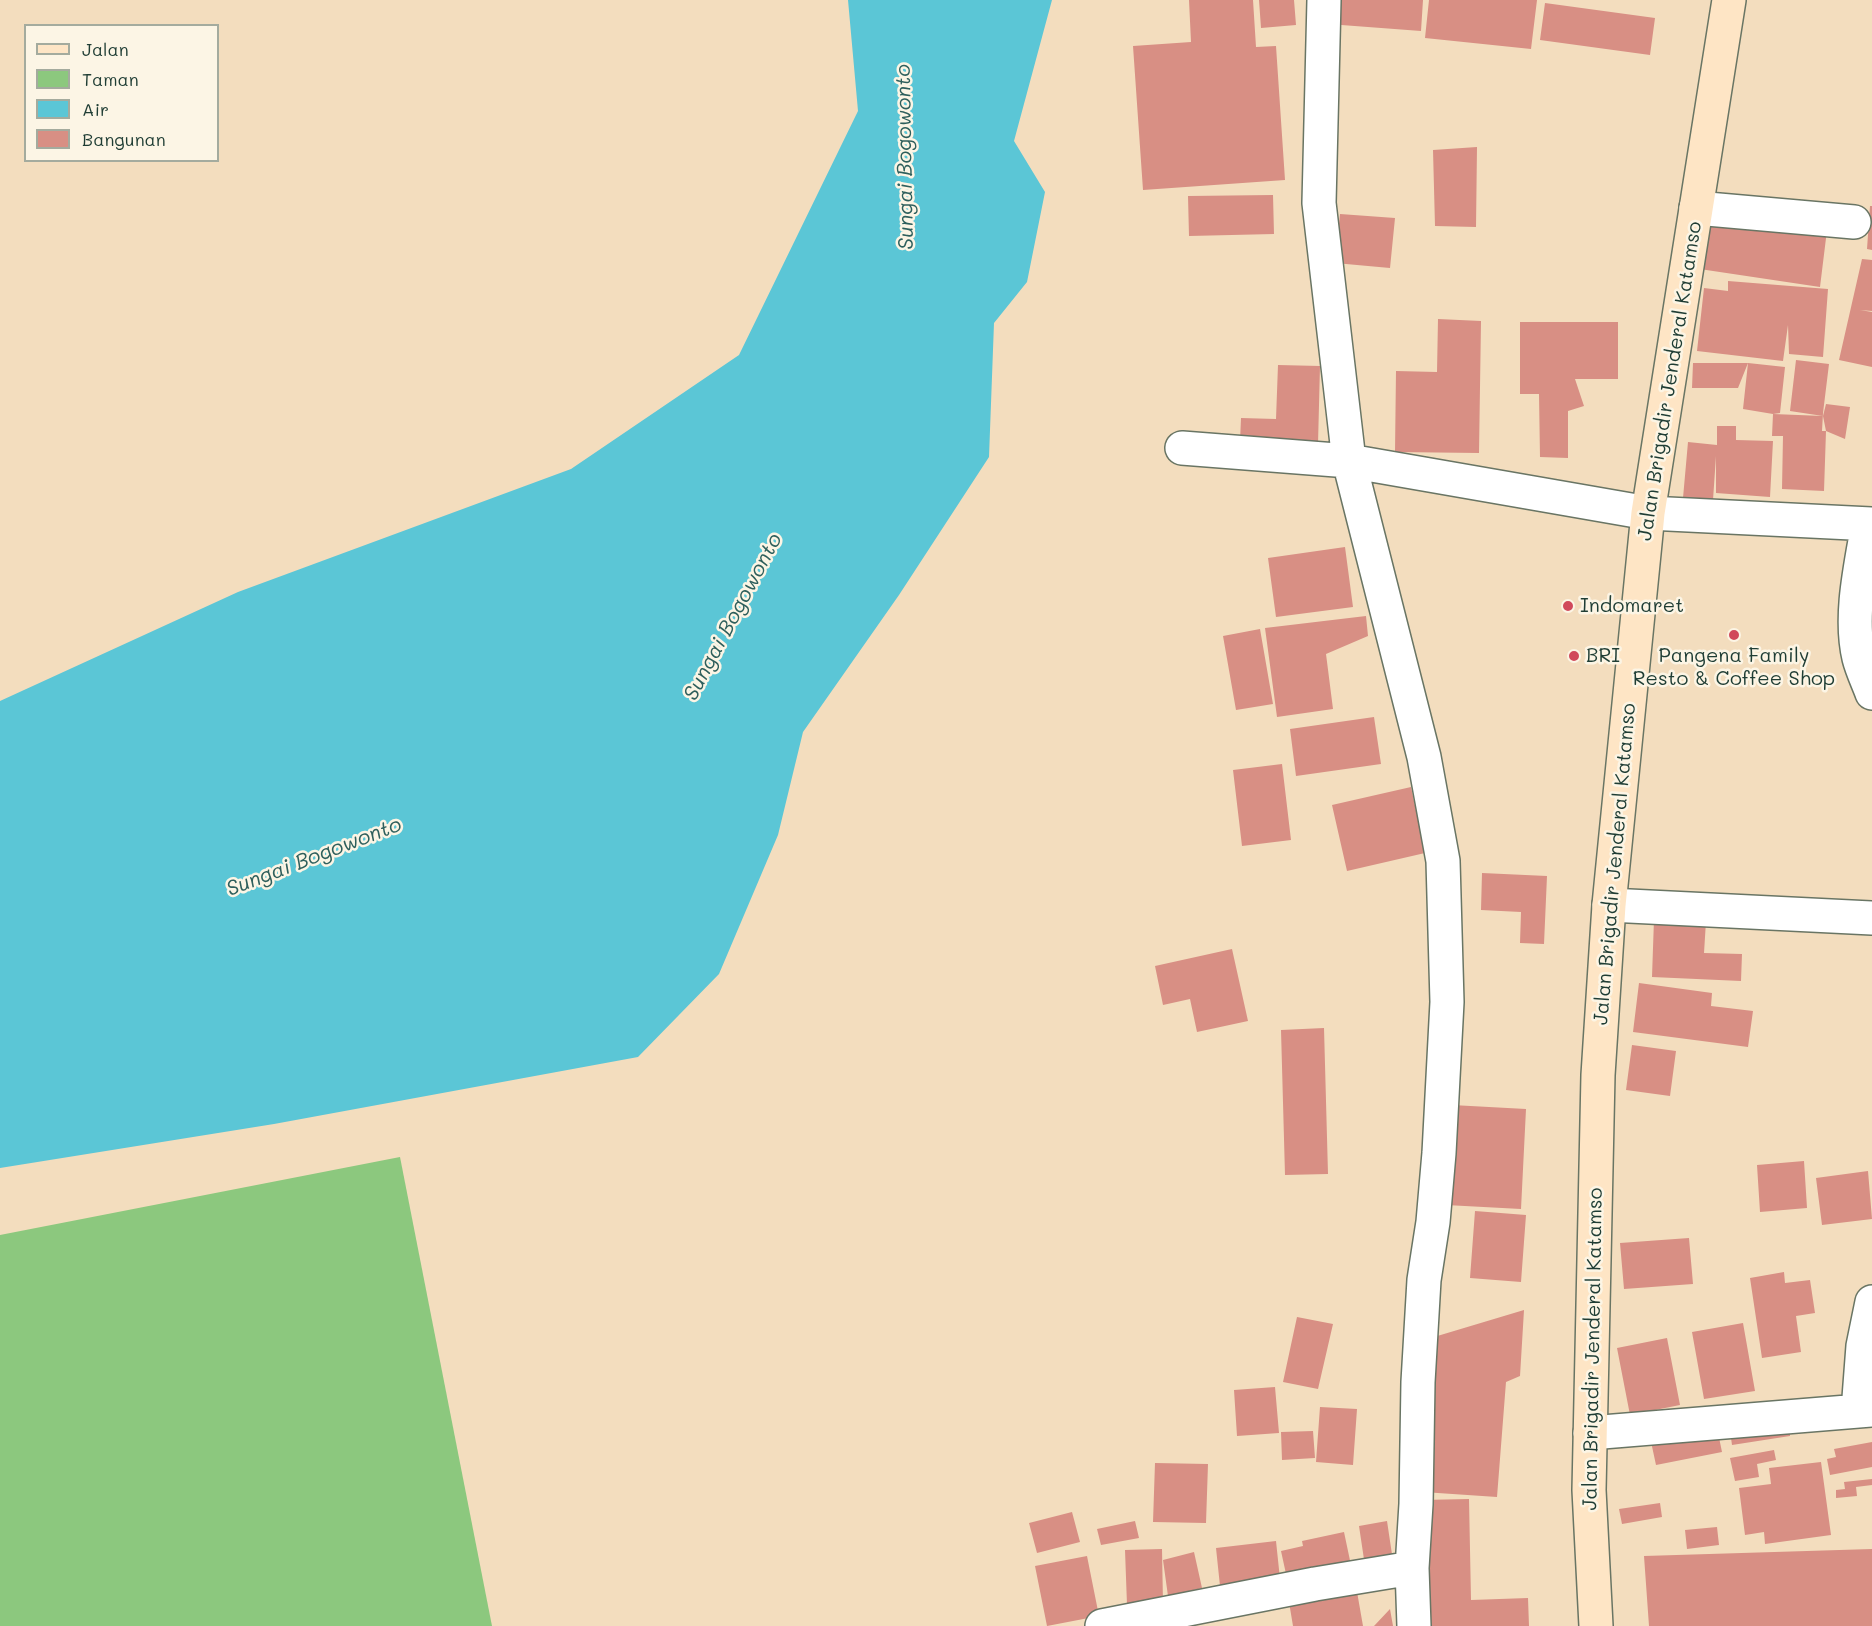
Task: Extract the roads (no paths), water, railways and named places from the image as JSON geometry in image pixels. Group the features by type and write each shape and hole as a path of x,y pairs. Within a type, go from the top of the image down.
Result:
{"main road":[{"name":"Jalan Brigadir Jenderal Katamso","path":"1596,1626 1589,1490 1590,1433 1598,1075 1609,905 1648,513 1729,0"}],"street":[{"path":"1324,0 1319,203 1349,461 1424,757 1443,861 1447,1002 1439,1153 1433,1222 1424,1280 1418,1382 1416,1504 1412,1568 1414,1626"},
{"path":"1696,208 1854,222"},
{"path":"1182,448 1349,461 1648,513 1870,524 1858,586 1856,623 1859,657 1872,693"},
{"path":"1609,905 1872,918"},
{"path":"1590,1433 1865,1410 1863,1346 1872,1302"},
{"path":"1102,1626 1315,1584 1412,1568"}],"water":[{"name":"Sungai Bogowonto","path":"848,0 1052,0 1014,141 1045,192 1027,282 994,323 989,457 899,595 803,732 778,835 719,974 638,1057 274,1124 0,1168 0,701 238,592 571,469 739,355 858,111"}],"place":[{"name":"Indomaret","path":"1568,606"},
{"name":"Pangena Family Resto & Coffee Shop","path":"1734,635"},
{"name":"BRI","path":"1574,656"}]}
